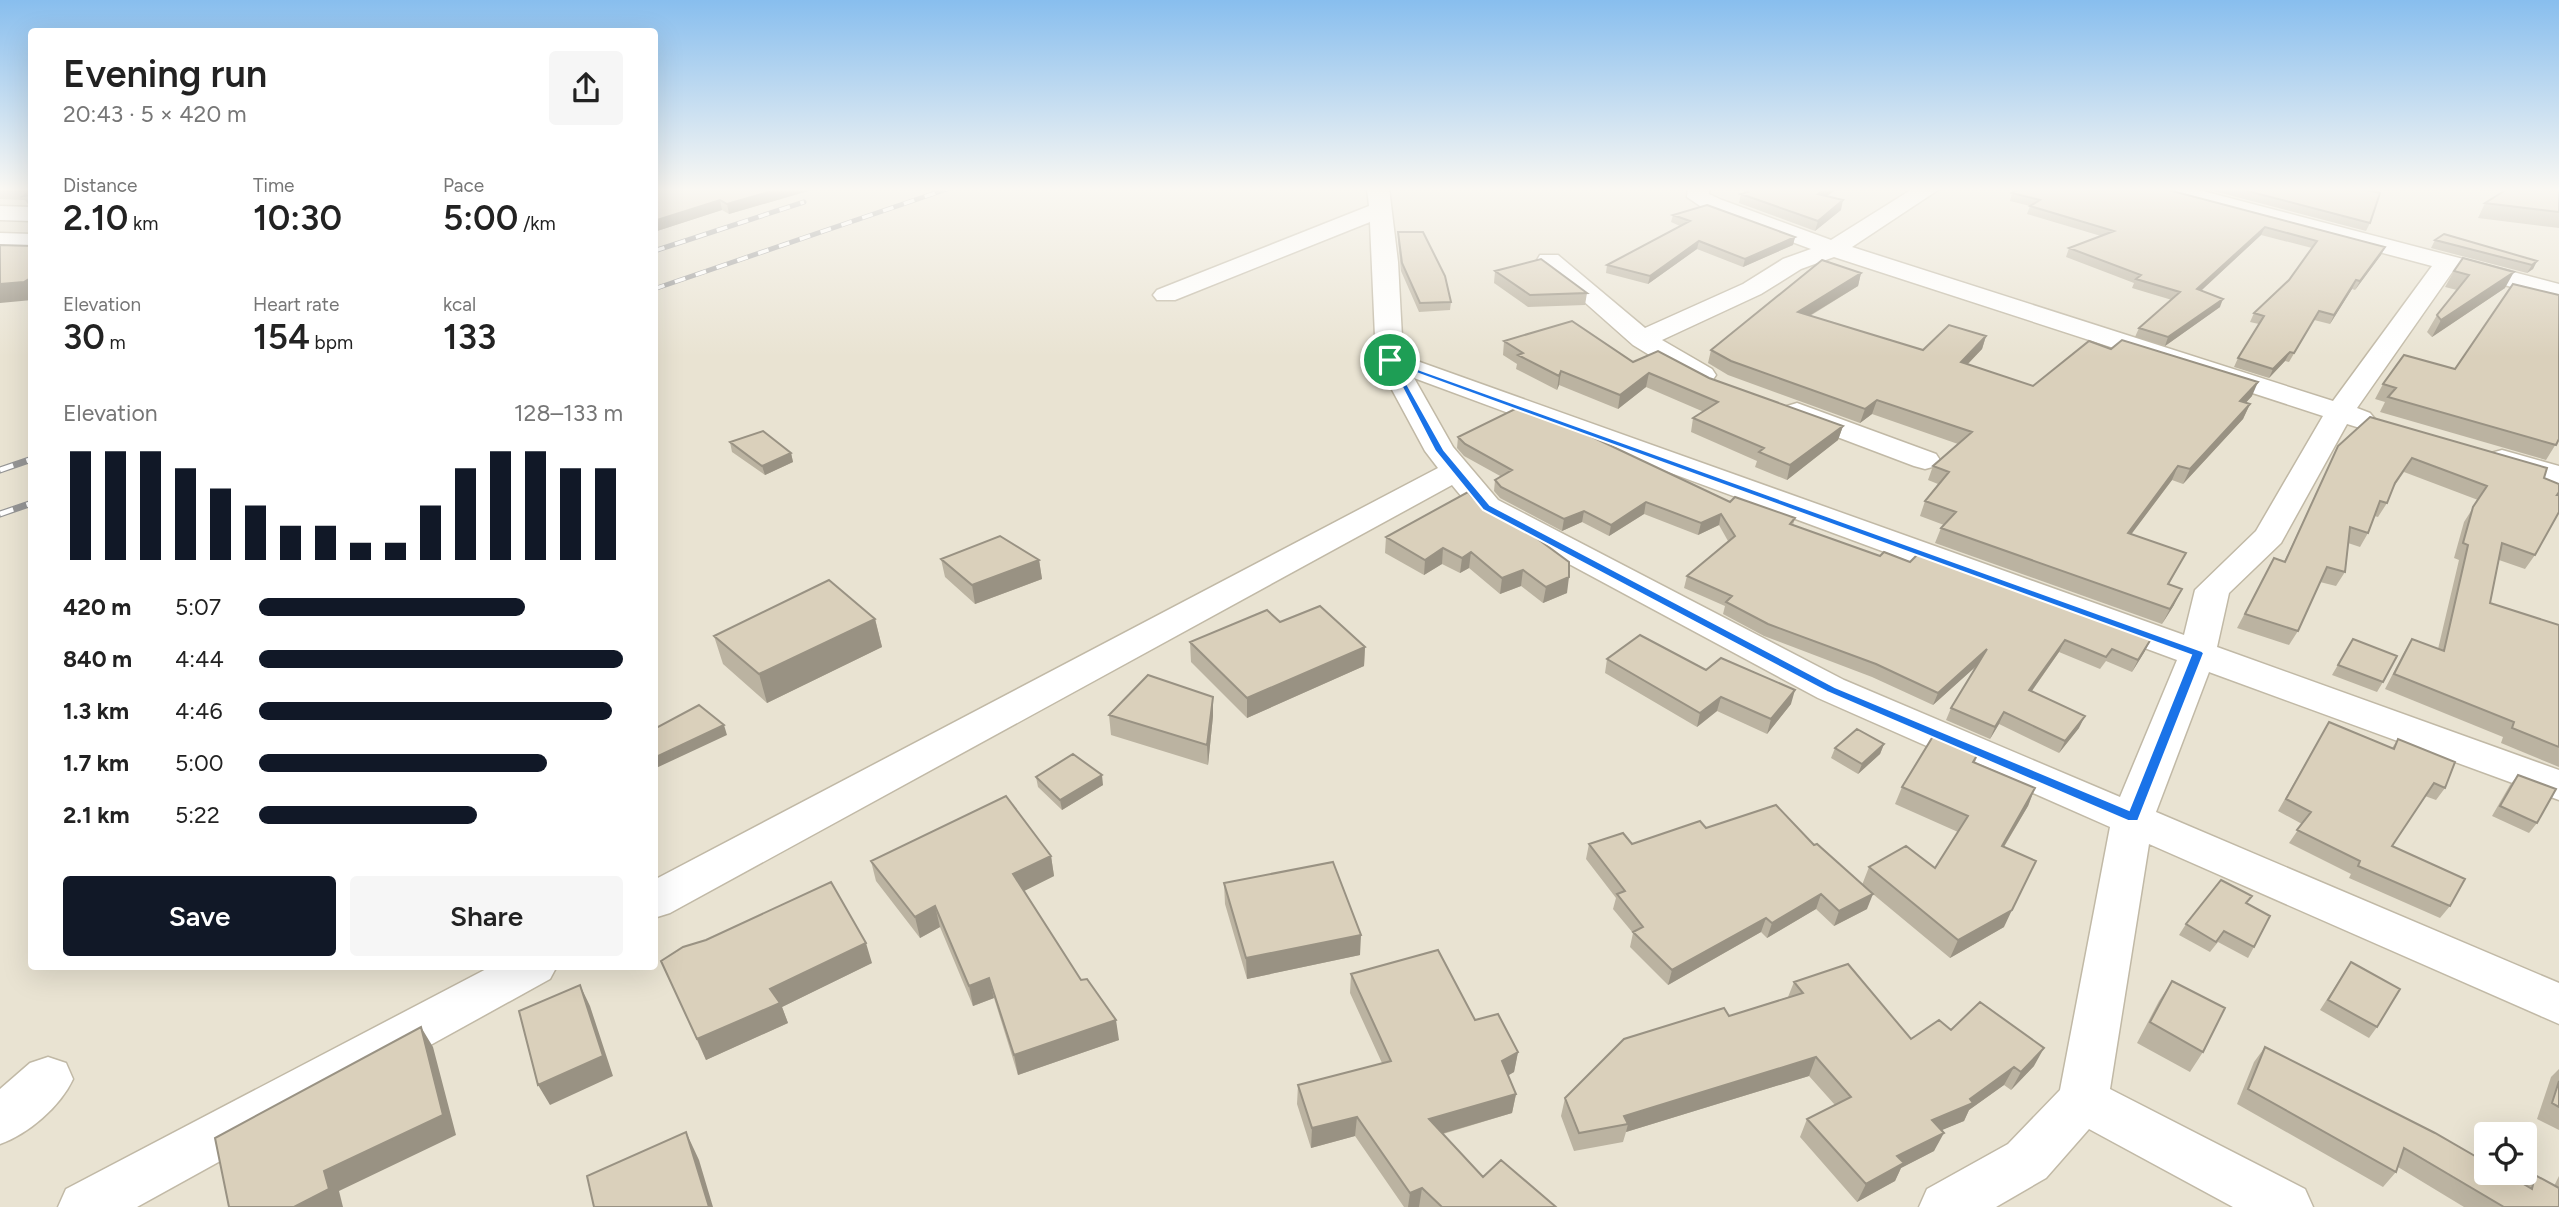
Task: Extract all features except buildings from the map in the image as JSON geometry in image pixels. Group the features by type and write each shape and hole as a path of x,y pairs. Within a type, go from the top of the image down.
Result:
{"street":[{"path":"1166,295 1278,244"},
{"path":"1382,244 1390,360 1440,451 1487,507 1831,690 2133,817 2559,1004"},
{"path":"1820,244 2391,428"},
{"path":"1642,339 1752,289 1792,264 1840,244"},
{"path":"2379,244 2559,292"},
{"path":"1549,260 1662,354 1729,387"},
{"path":"1946,1207 2028,1161 2082,1100 2133,817 2198,653 2213,590 2269,536 2339,413 2447,262"},
{"path":"1390,360 2559,785"},
{"path":"1777,404 1925,460"},
{"path":"2482,454 2559,476"},
{"path":"658,899 1455,471"},
{"path":"85,1207 527,970"},
{"path":"0,1121 48,1079"},
{"path":"2082,1100 2286,1207"}],"shaded area":[{"path":"0,244 28,244 28,970 658,970 658,244 2559,244 2559,1207 0,1207"}],"railway":[{"path":"658,250 674,244"},
{"path":"658,288 785,244"},
{"path":"0,470 28,460"},
{"path":"0,514 28,504"}],"route":[{"path":"1390,360 2198,653 2133,817 1831,690 1487,507 1440,451 1390,360"}]}
